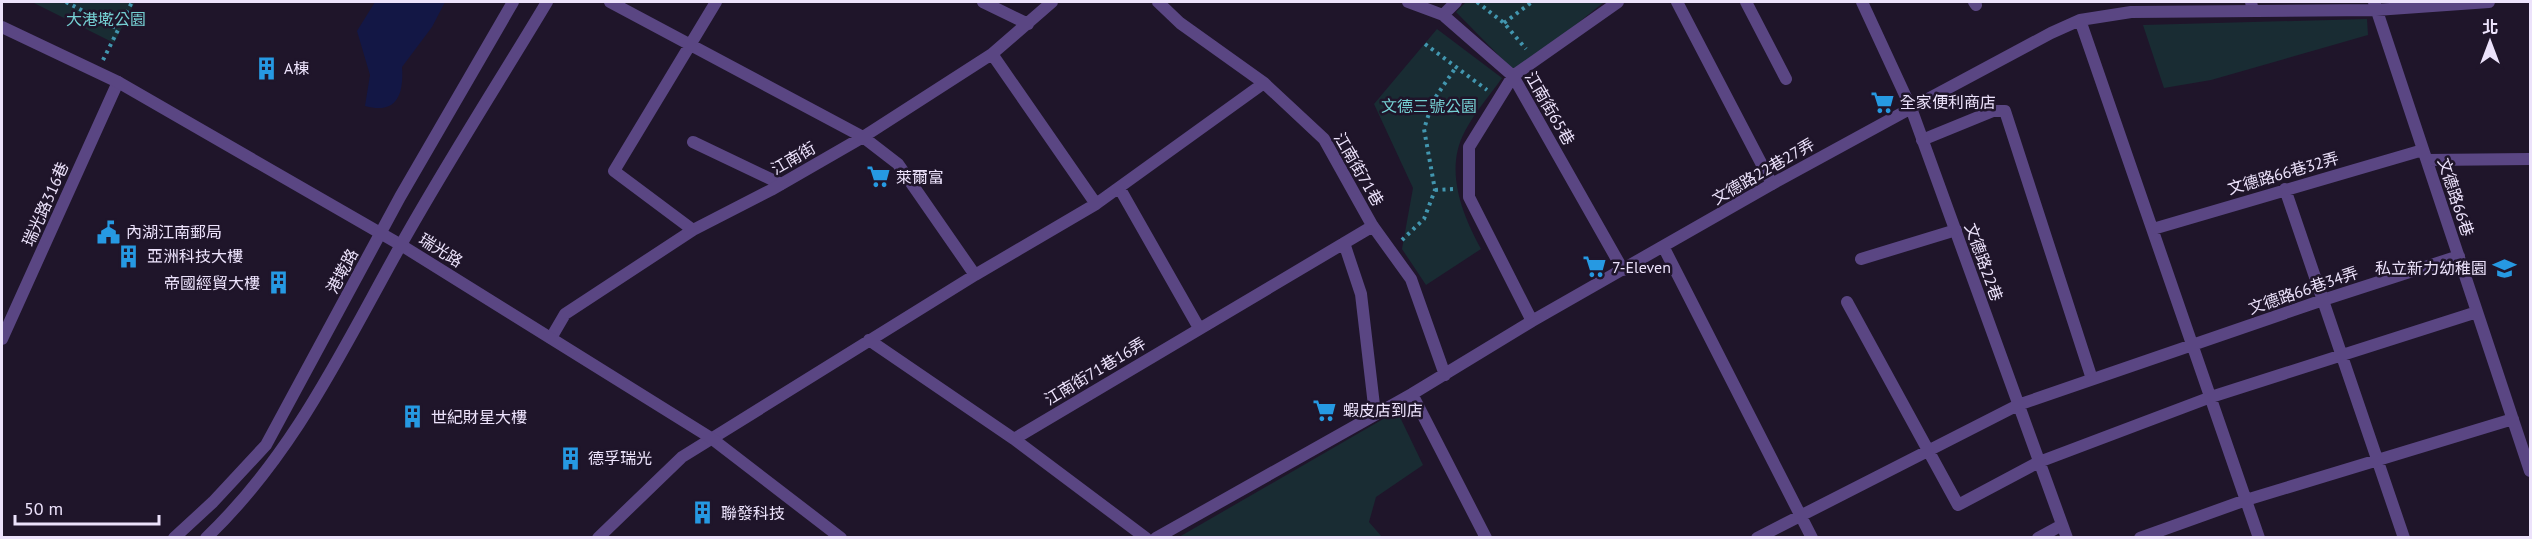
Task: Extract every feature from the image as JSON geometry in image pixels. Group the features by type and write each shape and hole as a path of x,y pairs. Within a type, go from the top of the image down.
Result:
{"street":[{"name":"港墘路","path":"174,537 213,502 266,445 381,232 513,2"},
{"path":"207,537 241,505 306,417 401,245 547,2"},
{"path":"610,2 863,137 898,164 975,275"},
{"path":"693,230 614,171 716,2"},
{"path":"983,2 1028,24"},
{"name":"江南街","path":"550,338 565,314 693,230 781,184 863,137 992,54 1052,2"},
{"name":"江南街71巷","path":"1158,2 1180,23 1264,83 1324,139 1373,226 1412,279 1445,375"},
{"name":"江南街65巷","path":"1408,2 1443,15 1513,76 1627,267"},
{"path":"1443,15 1456,2"},
{"path":"1532,321 1469,197 1469,147 1513,76 1618,2"},
{"path":"1677,2 1772,184"},
{"path":"1746,2 1786,79"},
{"name":"文德路22巷","path":"1862,2 1911,108 2067,537"},
{"name":"文德路22巷27弄","path":"1412,394 1532,321 1664,248 1772,184 2051,33 2080,21 2131,12 2252,6 2375,6 2489,2"},
{"name":"文德路66巷","path":"2375,6 2530,471"},
{"path":"2080,21 2259,537"},
{"name":"瑞光路","path":"2,27 118,82 381,232 711,438 841,537"},
{"path":"992,54 1096,204"},
{"name":"瑞光路316巷","path":"2,339 118,82"},
{"path":"598,537 682,457 975,275 1120,189 1264,83"},
{"path":"1922,140 1993,111 2005,111 2092,379"},
{"path":"693,142 781,184"},
{"name":"文德路66巷32弄","path":"2153,229 2285,189 2425,155 2530,159"},
{"path":"1120,189 1198,328"},
{"path":"2285,189 2404,537"},
{"name":"江南街71巷16弄","path":"1014,439 1373,226"},
{"path":"1861,259 1956,230"},
{"path":"1344,243 1361,294 1375,414"},
{"path":"1664,248 1812,537"},
{"name":"文德路66巷34弄","path":"1757,537 2018,405 2323,300 2459,256"},
{"path":"1846,302 1958,505 2039,462 2211,397 2477,312"},
{"path":"869,340 1014,439 1146,537"},
{"path":"1156,537 1412,394 1486,537"},
{"path":"2140,537 2246,500 2513,419"},
{"path":"2038,537 2062,525"}],"path":[{"path":"66,2 118,29"},
{"path":"97,72 132,2"},
{"path":"1477,2 1504,23 1536,60"},
{"path":"1504,23 1532,2"},
{"path":"1425,44 1499,99"},
{"path":"1392,250 1424,219 1435,190 1424,129 1433,100 1456,67"}],"green space":[{"name":"大港墘公園","path":"32,2 135,2 114,43"},
{"name":"文德三號公園","path":"1466,2 1604,2 1516,73 1456,12"},
{"path":"2367,19 2368,35 2211,80 2164,88 2143,25"},
{"name":"文德三號公園","path":"1437,29 1502,78 1465,131 1456,161 1458,192 1462,207 1481,249 1426,285 1402,249 1413,188 1374,104"},
{"path":"1397,411 1423,465 1376,497 1369,522 1382,537 1179,537"}],"shaded area":[{"path":"375,2 445,2 432,27 402,67 400,94 391,105 385,108 365,106 370,75 357,31"}],"place":[{"name":"A棟","path":"266,68"},
{"name":"全家便利商店","path":"1882,102"},
{"name":"萊爾富","path":"878,177"},
{"name":"內湖江南郵局","path":"108,232"},
{"name":"亞洲科技大樓","path":"129,256"},
{"name":"7-Eleven","path":"1594,267"},
{"name":"私立新力幼稚園","path":"2505,268"},
{"name":"帝國經貿大樓","path":"278,283"},
{"name":"蝦皮店到店","path":"1325,410"},
{"name":"世紀財星大樓","path":"413,417"},
{"name":"德孚瑞光","path":"570,458"},
{"name":"聯發科技","path":"703,513"}]}
